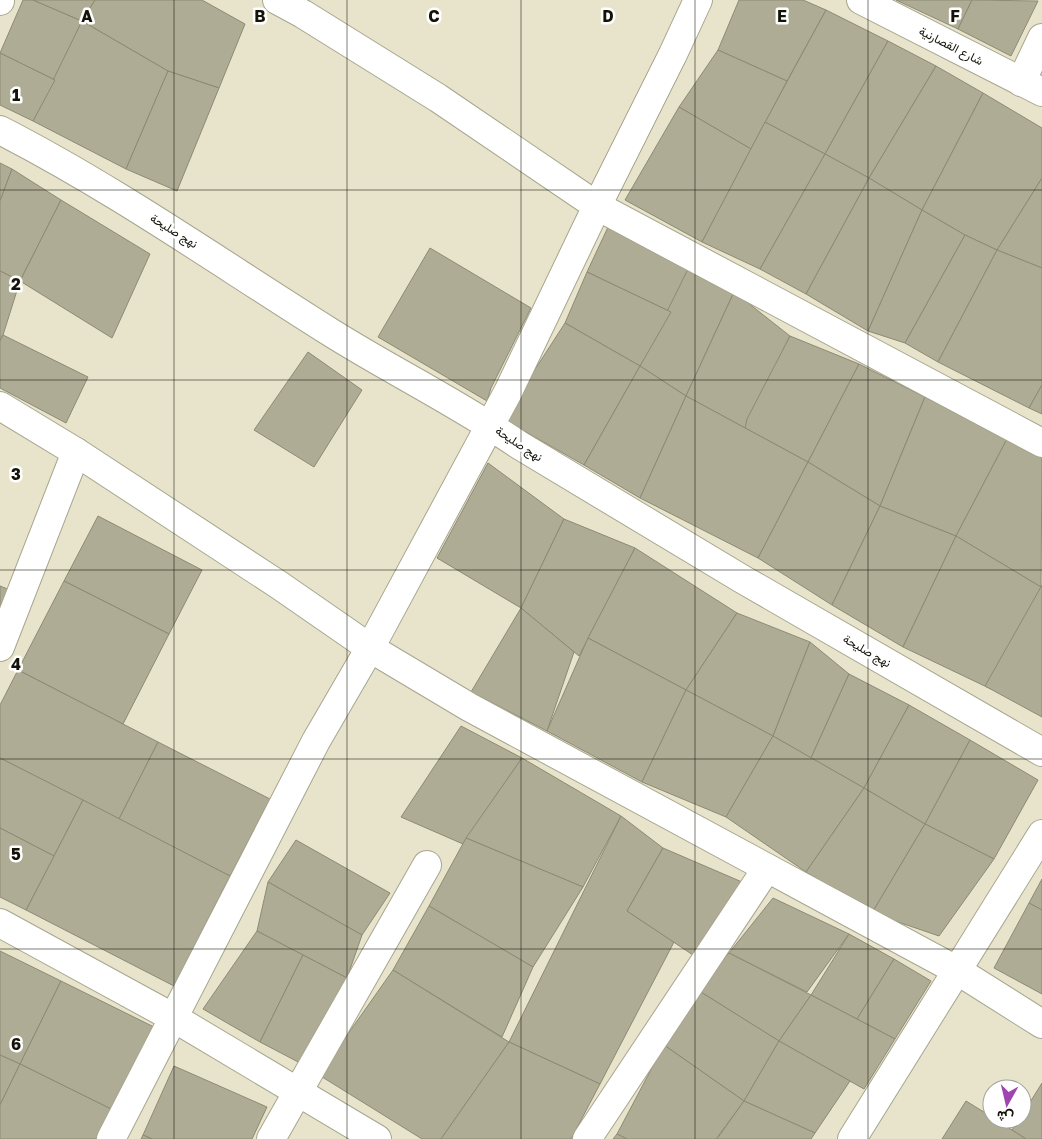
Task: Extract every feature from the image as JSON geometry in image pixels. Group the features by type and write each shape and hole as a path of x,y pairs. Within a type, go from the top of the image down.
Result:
{"street":[{"path":"277,0 304,14 438,98 597,206 1042,443"},
{"path":"111,1139 316,741 370,648 508,392 597,206 674,54 698,0"},
{"name":"شارع القصارنية","path":"866,1 1032,87"},
{"path":"1032,87 1042,38"},
{"name":"نهج صليحة","path":"0,130 58,160 180,234 331,333 490,425 519,445 742,579 1042,752"},
{"path":"0,406 76,452 279,585 370,648 469,707 958,971 1042,1024"},
{"path":"0,647 76,452"},
{"path":"852,1139 1042,834"},
{"path":"271,1139 427,865"},
{"path":"587,1139 767,868"},
{"path":"0,923 174,1018 377,1139"}],"building":[{"path":"23,0 33,0 82,21 55,80 0,53"},
{"path":"33,0 95,0 82,21"},
{"path":"95,0 202,0 245,24 219,88 168,71 82,21"},
{"path":"739,0 803,0 826,10 787,81 718,50"},
{"path":"896,0 972,0 958,29"},
{"path":"972,0 1038,1 1011,56 958,29"},
{"path":"826,10 888,41 825,154 765,122"},
{"path":"82,21 168,71 126,169 33,121"},
{"path":"888,41 936,66 869,178 825,154"},
{"path":"718,50 787,81 751,149 679,107"},
{"path":"0,53 55,80 33,121 0,105"},
{"path":"936,66 983,93 922,210 869,178"},
{"path":"168,71 219,88 177,191 126,169"},
{"path":"983,93 1042,128 1042,178 997,250 965,235 922,210"},
{"path":"679,107 751,149 702,242 625,200"},
{"path":"765,122 825,154 760,269 702,242"},
{"path":"825,154 869,178 806,294 760,269"},
{"path":"0,163 12,169 0,201"},
{"path":"12,169 61,200 20,281 0,271 0,201"},
{"path":"869,178 922,210 868,331 806,294"},
{"path":"1042,178 1042,268 997,250"},
{"path":"61,200 150,254 112,338 20,281"},
{"path":"922,210 965,235 905,343 868,331"},
{"path":"609,225 688,269 671,312 587,272"},
{"path":"965,235 997,250 938,362 905,343"},
{"path":"430,248 531,308 491,388 487,401 378,337"},
{"path":"997,250 1042,268 1042,385 1029,408 938,362"},
{"path":"688,269 734,292 686,396 640,366"},
{"path":"0,271 20,281 0,341"},
{"path":"587,272 671,312 640,366 565,323"},
{"path":"734,292 790,336 745,428 686,396"},
{"path":"565,323 640,366 584,465 503,419"},
{"path":"3,335 88,377 66,423 0,388 0,341"},
{"path":"790,336 859,364 808,462 745,428 747,419"},
{"path":"308,352 362,390 314,467 254,430"},
{"path":"859,364 925,397 880,506 808,462"},
{"path":"640,366 686,396 640,498 584,465"},
{"path":"1042,385 1042,414 1029,408"},
{"path":"686,396 808,462 758,558 640,498"},
{"path":"925,397 1007,439 956,536 880,506"},
{"path":"1007,439 1042,456 1041,587 956,536"},
{"path":"808,462 880,506 832,605 758,558"},
{"path":"488,463 564,519 521,608 437,558"},
{"path":"880,506 956,536 903,647 832,605"},
{"path":"98,516 202,570 169,634 64,581"},
{"path":"564,519 635,548 579,656 521,608"},
{"path":"956,536 1041,587 991,689 903,647"},
{"path":"635,548 737,613 686,690 588,638"},
{"path":"64,581 169,634 123,724 18,670"},
{"path":"1042,585 1042,717 985,686"},
{"path":"0,586 15,592 0,629"},
{"path":"521,608 574,652 547,731 471,692"},
{"path":"737,613 810,642 773,736 686,690"},
{"path":"588,638 686,690 642,782 547,731"},
{"path":"810,642 849,674 811,758 773,736"},
{"path":"18,670 158,742 119,819 0,758 0,705"},
{"path":"849,674 909,705 864,788 811,758"},
{"path":"686,690 773,736 726,817 642,782"},
{"path":"909,705 970,740 925,824 864,788"},
{"path":"461,726 522,758 463,844 401,817"},
{"path":"773,736 864,788 806,872 726,817"},
{"path":"970,740 1038,780 994,859 925,824"},
{"path":"158,742 270,799 230,876 119,819"},
{"path":"0,758 83,800 54,856 0,828"},
{"path":"522,758 621,816 583,887 466,838"},
{"path":"864,788 925,824 872,913 806,872"},
{"path":"83,800 230,876 174,986 26,910"},
{"path":"621,816 663,848 627,911 674,942 600,1084 509,1042"},
{"path":"925,824 994,859 939,936 872,913"},
{"path":"0,828 54,856 26,910 0,897"},
{"path":"466,838 583,887 533,967 429,906"},
{"path":"296,840 390,893 362,935 268,882"},
{"path":"663,848 742,882 693,955 627,911"},
{"path":"1042,879 1042,910 1029,903"},
{"path":"268,882 362,935 347,978 257,931"},
{"path":"773,898 849,934 807,992 729,953"},
{"path":"1029,903 1042,910 1042,994 994,968"},
{"path":"429,906 533,967 502,1037 393,970"},
{"path":"257,931 303,955 260,1042 203,1009"},
{"path":"849,934 894,959 857,1019 811,995"},
{"path":"0,951 61,981 20,1064 0,1055"},
{"path":"729,953 811,995 779,1041 696,989"},
{"path":"303,955 347,978 302,1064 260,1042"},
{"path":"894,959 931,981 895,1039 857,1019"},
{"path":"393,970 509,1042 441,1139 422,1139 319,1075"},
{"path":"61,981 156,1028 115,1111 20,1064"},
{"path":"696,989 779,1041 744,1101 664,1045"},
{"path":"811,995 895,1039 864,1089 779,1041"},
{"path":"779,1041 850,1081 815,1133 744,1101"},
{"path":"509,1042 600,1084 571,1139 441,1139"},
{"path":"664,1045 744,1101 716,1139 627,1139 617,1134"},
{"path":"0,1055 20,1064 0,1105"},
{"path":"20,1064 115,1111 101,1139 0,1139 0,1105"},
{"path":"174,1066 267,1107 252,1139 152,1139 143,1135"},
{"path":"1042,1083 1042,1139 1026,1139 1012,1130 1032,1129 1032,1099"},
{"path":"744,1101 815,1133 811,1139 717,1139"},
{"path":"966,1101 982,1111 982,1129 1010,1129 1026,1139 942,1139"},
{"path":"617,1134 627,1139 613,1139"},
{"path":"143,1135 152,1139 141,1139"}]}
